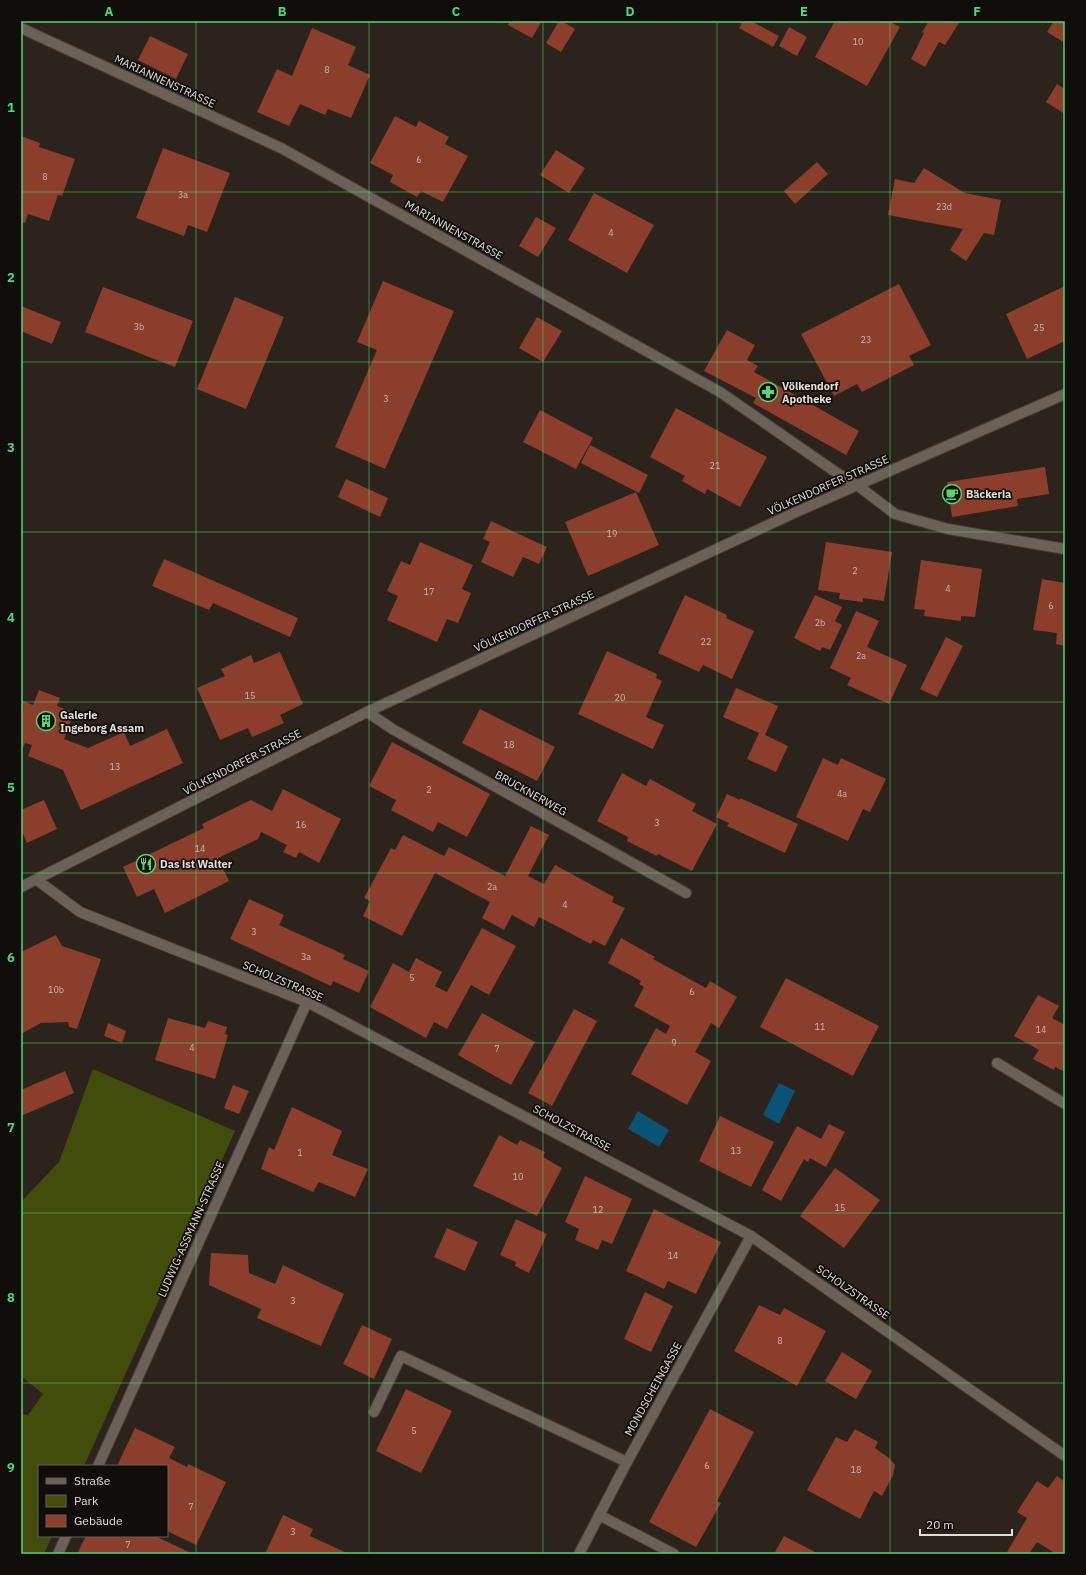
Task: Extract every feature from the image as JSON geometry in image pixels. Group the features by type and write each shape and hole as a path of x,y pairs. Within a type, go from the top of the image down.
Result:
{"street":[{"name":"MARIANNENSTRASSE","path":"21,28 281,148 720,392 837,473 857,485 895,514 948,529 1065,549"},
{"name":"VÖLKENDORFER STRASSE","path":"21,887 367,712 786,516 1065,394"},
{"name":"BRUCKNERWEG","path":"367,712 394,730 686,893"},
{"name":"SCHOLZSTRASSE","path":"37,880 80,912 307,1002 751,1236 1065,1456"},
{"name":"LUDWIG-ASSMANN-STRASSE","path":"98,1465 307,1002"},
{"path":"997,1063 1065,1104"},
{"name":"MONDSCHEINGASSE","path":"579,1554 627,1462 751,1236"},
{"path":"374,1412 401,1356 627,1462"},
{"path":"599,1515 674,1554"},
{"path":"58,1554 66,1537"}],"green space":[{"path":"93,1069 235,1131 84,1465 38,1465 38,1537 52,1537 44,1554 21,1554 21,1414 28,1415 43,1394 21,1376 21,1202 59,1162"}],"water":[{"path":"779,1083 795,1091 779,1124 763,1115"},
{"path":"638,1111 669,1130 659,1147 628,1129"}],"building":[{"path":"510,21 542,21 532,38 508,25"},
{"path":"559,21 562,21 575,29 561,52 546,43"},
{"path":"738,21 751,21 779,36 773,47 739,28 742,23"},
{"path":"835,21 889,21 900,27 867,86 815,57"},
{"path":"929,21 960,21 945,45 939,42 925,67 911,59 924,33 922,32"},
{"path":"1054,21 1065,21 1065,43 1047,32"},
{"path":"789,27 807,37 797,56 779,46"},
{"path":"312,28 356,47 348,65 370,75 351,118 328,109 325,115 300,104 289,126 257,112 277,69 292,76"},
{"path":"150,36 188,54 176,79 138,60"},
{"path":"1057,84 1065,89 1065,114 1046,102"},
{"path":"395,116 416,127 419,121 449,137 445,144 468,156 443,202 421,191 417,197 390,182 393,175 370,163"},
{"path":"21,136 40,143 39,147 75,159 62,196 58,195 49,221 28,214 25,223 21,222"},
{"path":"163,148 230,173 207,232 188,225 184,236 136,218"},
{"path":"556,150 585,168 569,193 540,175"},
{"path":"817,162 828,174 795,204 784,191"},
{"path":"924,168 965,193 1001,200 994,235 984,233 966,261 950,250 963,229 888,215 895,179 914,183"},
{"path":"594,193 654,225 627,273 568,240"},
{"path":"536,217 556,228 538,257 519,246"},
{"path":"383,281 454,311 385,469 335,447 377,350 357,342"},
{"path":"899,284 931,345 909,356 914,365 862,392 857,384 834,396 801,334"},
{"path":"1065,286 1065,341 1027,359 1006,314"},
{"path":"103,287 193,321 175,367 85,332"},
{"path":"235,297 284,317 246,409 197,389"},
{"path":"21,306 61,322 52,344 21,331"},
{"path":"537,317 562,331 543,362 519,348"},
{"name":"Völkendorf Apotheke","path":"727,330 755,345 747,360 758,366 754,372 859,431 846,455 753,403 756,398 704,371"},
{"path":"676,408 767,457 740,507 707,489 705,494 682,481 685,476 650,457"},
{"path":"540,410 593,438 576,469 523,442"},
{"path":"590,445 648,475 639,493 581,463"},
{"path":"1045,467 1049,494 1017,499 1018,506 952,517 947,482"},
{"path":"346,479 388,498 380,517 338,497"},
{"path":"636,492 659,545 588,576 565,522"},
{"path":"491,521 547,547 539,564 523,557 513,577 481,562 490,542 483,539"},
{"path":"420,542 473,565 462,589 471,593 458,623 447,619 437,642 387,620 398,596 387,591 401,561 410,565"},
{"path":"826,542 892,552 884,601 863,598 863,602 839,599 840,593 818,590"},
{"path":"164,559 298,618 290,637 213,603 209,610 152,586"},
{"path":"921,560 982,569 975,617 961,616 961,621 924,616 925,610 914,609"},
{"path":"1042,579 1065,583 1065,646 1056,644 1057,633 1033,630"},
{"path":"685,595 727,615 726,618 754,631 732,679 703,665 699,672 658,653"},
{"path":"815,595 842,607 835,621 842,625 830,650 822,647 820,651 794,638"},
{"path":"856,611 879,621 867,647 907,665 889,704 847,685 851,678 830,668"},
{"path":"946,637 963,646 937,697 920,689"},
{"path":"607,651 657,674 656,678 662,681 646,717 664,725 653,749 578,714"},
{"path":"280,652 303,704 280,715 284,723 252,737 248,728 220,740 197,688 225,676 221,669 251,655 254,663"},
{"path":"736,688 778,706 765,735 788,746 776,772 747,759 759,733 723,717"},
{"path":"39,690 60,698 57,706 74,713 64,739 88,748 124,732 130,746 167,729 183,763 81,810 63,770 28,756 32,745 25,743 21,752 21,700 33,705"},
{"path":"480,709 555,747 537,781 462,743"},
{"path":"392,742 490,794 467,837 438,822 433,832 391,810 396,800 369,786"},
{"path":"823,758 838,765 841,758 886,779 870,812 863,809 848,841 796,817"},
{"path":"622,773 646,786 650,779 696,804 692,811 717,824 692,871 627,841 628,837 597,821"},
{"path":"283,789 341,819 319,863 299,852 296,858 283,852 287,845 261,832 258,839 218,858 229,881 165,913 154,889 137,897 123,867 204,828 202,824 251,800 272,811"},
{"path":"727,794 740,800 740,798 798,824 785,853 727,826 729,823 716,817"},
{"path":"44,800 57,829 27,843 21,829 21,810"},
{"path":"531,826 549,835 528,876 544,884 555,865 614,897 612,902 625,908 605,946 593,940 591,944 539,917 534,927 512,915 504,930 482,918 490,902 435,873 402,936 363,916 370,901 364,898 391,848 395,850 403,835 444,856 449,847 505,876"},
{"path":"249,899 284,915 279,925 345,955 343,959 369,971 359,993 333,981 331,986 230,939"},
{"path":"482,928 516,946 489,995 471,985 447,1029 434,1022 426,1038 370,1007 393,963 409,972 416,958 442,972 435,986 447,992"},
{"path":"56,935 62,946 101,959 77,1029 69,1027 68,1022 41,1023 21,1034 21,952"},
{"path":"621,938 655,957 653,959 706,988 710,981 737,997 719,1028 711,1023 695,1052 711,1061 687,1105 631,1074 656,1028 666,1034 670,1026 634,1006 644,987 639,984 641,981 608,963"},
{"path":"786,978 879,1026 853,1076 760,1027"},
{"path":"1038,995 1059,1006 1052,1018 1065,1025 1065,1072 1055,1067 1054,1070 1033,1059 1039,1050 1014,1036"},
{"path":"574,1009 597,1021 552,1106 528,1093"},
{"path":"482,1013 535,1042 511,1085 458,1055"},
{"path":"168,1018 205,1028 208,1021 227,1027 225,1034 228,1035 215,1079 155,1060"},
{"path":"108,1023 126,1031 122,1043 104,1036"},
{"path":"65,1071 74,1093 21,1116 21,1090"},
{"path":"233,1085 249,1091 239,1114 224,1108"},
{"path":"292,1107 342,1131 332,1155 368,1169 355,1197 319,1182 313,1192 261,1169 269,1147 274,1150"},
{"path":"720,1116 774,1142 751,1187 699,1161"},
{"path":"829,1124 845,1132 826,1167 810,1158 808,1162 804,1159 781,1201 762,1190 797,1126 821,1139"},
{"path":"499,1135 517,1145 520,1140 545,1152 543,1157 562,1168 537,1216 473,1186"},
{"path":"835,1168 880,1200 844,1248 800,1216"},
{"path":"585,1176 632,1199 612,1244 602,1240 598,1250 575,1240 579,1229 565,1222"},
{"path":"654,1209 721,1242 696,1294 668,1281 664,1289 626,1271"},
{"path":"516,1219 547,1234 529,1273 515,1266 516,1262 500,1255"},
{"path":"447,1228 478,1242 465,1271 434,1257"},
{"path":"211,1253 248,1255 249,1273 275,1284 283,1265 344,1294 321,1346 257,1318 261,1309 209,1285"},
{"path":"645,1292 673,1306 651,1352 624,1339"},
{"path":"759,1305 780,1315 784,1308 826,1331 797,1386 734,1351"},
{"path":"362,1325 392,1339 374,1379 343,1364"},
{"path":"842,1352 872,1371 856,1399 825,1381"},
{"path":"406,1389 452,1411 421,1473 376,1451"},
{"path":"710,1409 754,1432 717,1501 721,1503 696,1547 649,1522"},
{"path":"135,1428 175,1447 169,1458 187,1467 188,1464 226,1482 196,1545 168,1531 168,1465 117,1465"},
{"path":"855,1429 878,1442 875,1448 889,1458 895,1465 893,1475 882,1496 874,1491 860,1519 807,1490 836,1437 847,1442"},
{"path":"1057,1476 1065,1482 1065,1554 1056,1554 1037,1542 1029,1554 1006,1554 1027,1518 1017,1512 1037,1481 1048,1488"},
{"path":"283,1515 313,1529 310,1536 349,1554 265,1554"},
{"path":"784,1536 819,1554 774,1554"},
{"path":"86,1537 157,1537 193,1554 77,1554"}],"place":[{"name":"Völkendorf Apotheke","path":"768,392"},
{"name":"Bäckeria","path":"952,494"},
{"name":"Galerie Ingeborg Assam","path":"46,721"},
{"name":"Das ist Walter","path":"146,864"}]}
